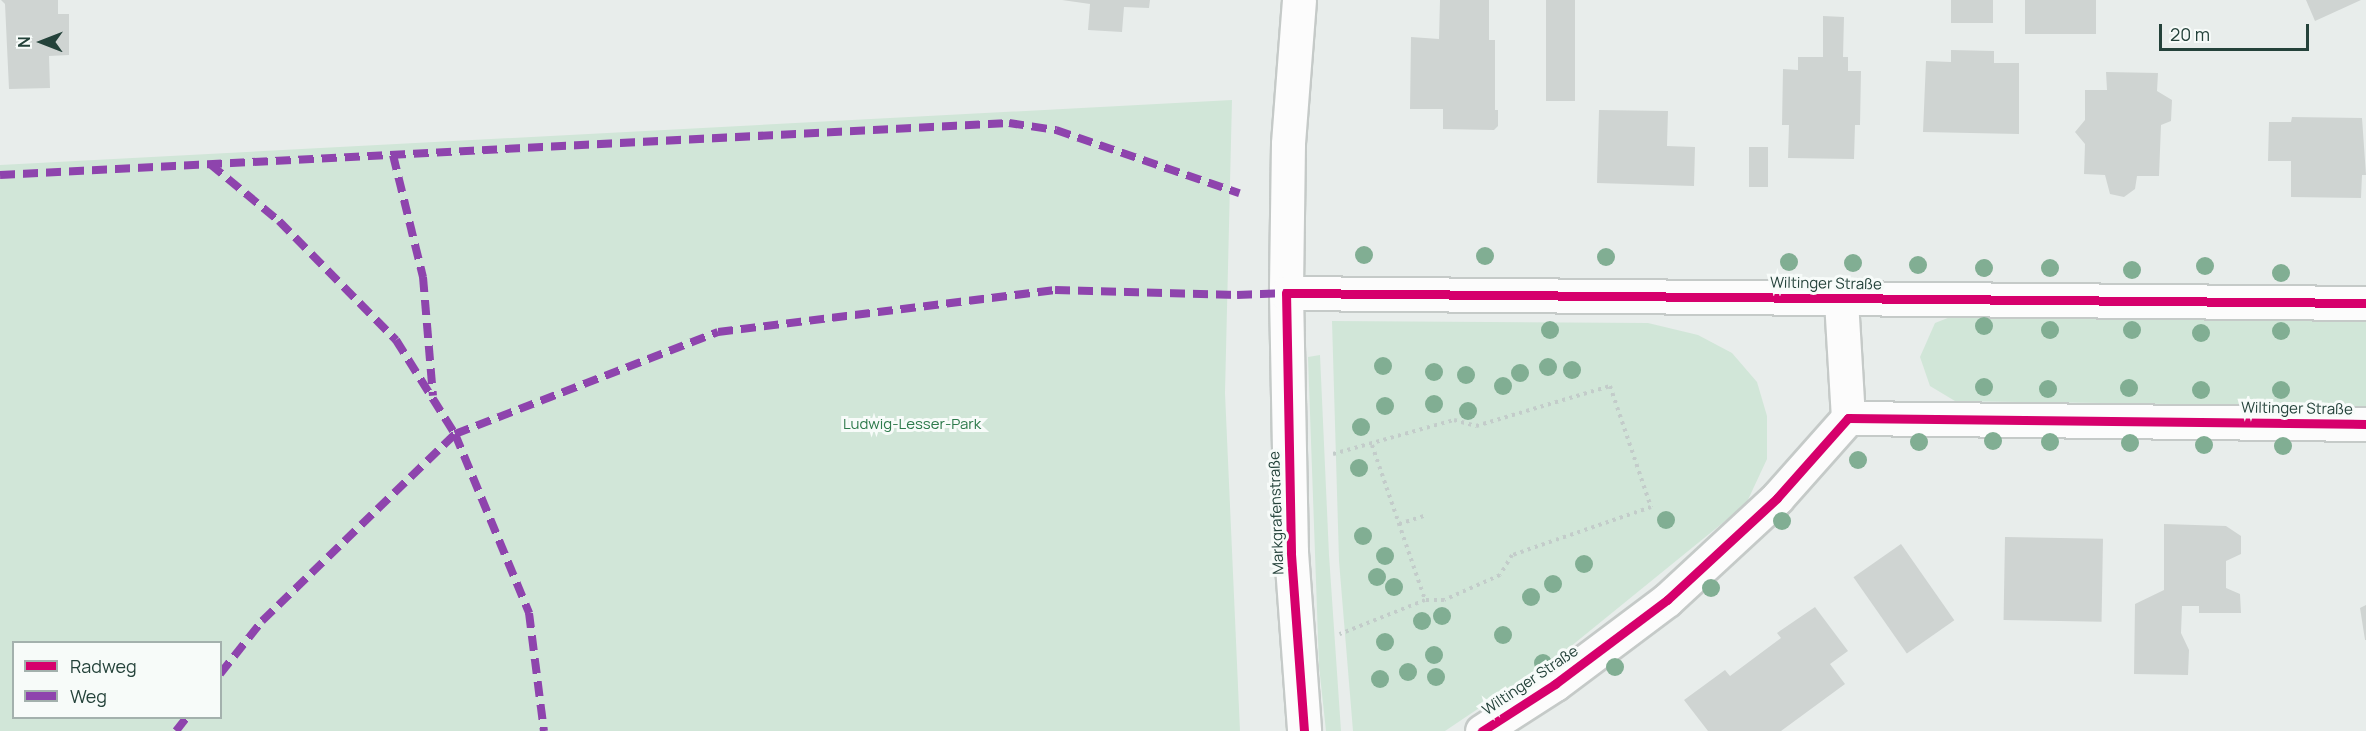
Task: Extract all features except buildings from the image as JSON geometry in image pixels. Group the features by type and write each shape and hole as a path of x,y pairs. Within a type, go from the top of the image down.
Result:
{"street":[{"name":"Markgrafenstraße","path":"1299,0 1288,144 1286,293 1291,552 1304,731"},
{"name":"Wiltinger Straße","path":"1286,293 2366,303"},
{"name":"Wiltinger Straße","path":"1482,731 1555,684 1667,600 1777,498 1848,418 1841,299"},
{"name":"Wiltinger Straße","path":"1848,418 2366,424"}],"path":[{"path":"1329,455 1372,445 1454,420 1476,426 1610,386 1651,507 1512,555 1500,575 1444,600 1425,600 1338,635"},
{"path":"1372,445 1425,600"},
{"path":"1399,524 1426,515"}],"green space":[{"name":"Ludwig-Lesser-Park","path":"1232,100 1225,393 1240,731 0,731 0,165"},
{"path":"1963,312 2366,321 2366,407 1955,401 1930,386 1920,357 1935,323"},
{"path":"1332,321 1648,323 1698,335 1732,353 1757,382 1767,416 1767,459 1746,504 1570,647 1445,731 1353,731 1339,561"},
{"path":"1320,355 1329,555 1341,731 1326,731 1319,666 1308,357"}],"marked path":[{"path":"0,175 1009,123 1056,130 1239,193"},
{"path":"393,155 423,277 433,396"},
{"path":"210,164 279,221 396,340 455,434 529,613 544,731"},
{"path":"222,671 262,621 455,434 718,332 1055,290 1237,295 1286,293"},
{"path":"176,731 185,719"}],"cycle path":[{"path":"1304,731 1291,552 1286,293 2366,303"},
{"path":"1482,731 1555,684 1667,600 1777,498 1848,418 2366,424"}]}
